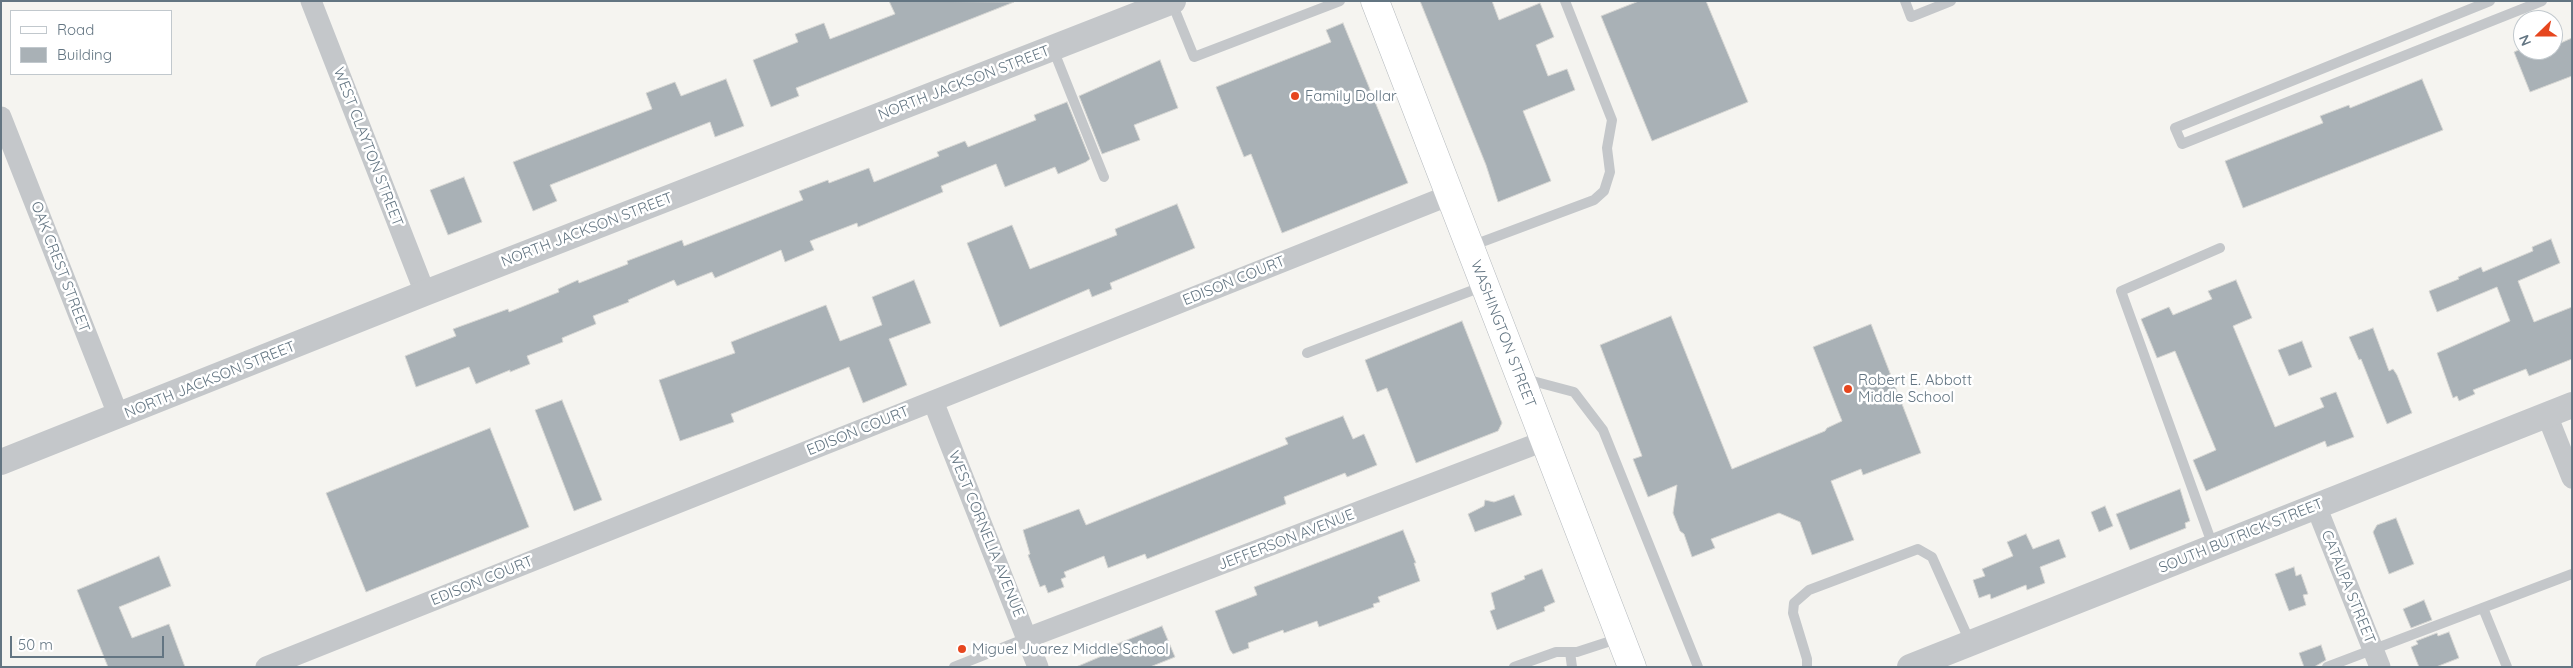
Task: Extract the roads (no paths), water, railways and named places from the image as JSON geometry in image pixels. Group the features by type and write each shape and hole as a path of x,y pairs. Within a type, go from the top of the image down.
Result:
{"main road":[{"name":"WASHINGTON STREET","path":"1374,1 1632,667"}],"street":[{"name":"NORTH JACKSON STREET","path":"1,462 119,417 425,293 1172,2"},
{"name":"WEST CLAYTON STREET","path":"317,3 425,293"},
{"name":"OAK CREST STREET","path":"1,116 7,148 119,417"},
{"name":"EDISON COURT","path":"266,667 1450,195"},
{"name":"WEST CORNELIA AVENUE","path":"933,401 1038,667"},
{"name":"SOUTH BUTRICK STREET","path":"1910,667 2572,405"},
{"path":"2547,415 2572,478"},
{"name":"JEFFERSON AVENUE","path":"1027,638 1544,441"},
{"name":"CATALPA STREET","path":"2316,506 2377,658"}],"lane":[{"path":"1172,2 1194,57 1340,1"},
{"path":"1470,246 1594,200 1604,191 1610,172 1606,148 1612,120 1565,1"},
{"path":"1905,1 1911,17 1951,1"},
{"path":"2490,1 2175,128 2182,144 2542,1"},
{"path":"1052,48 1104,176"},
{"path":"2213,547 2121,291 2220,248"},
{"path":"1307,353 1485,286"},
{"path":"1520,378 1574,392 1603,430 1698,667"},
{"path":"1807,667 1807,659 1793,613 1794,603 1809,590 1900,554 1918,549 1932,556 1971,643"},
{"path":"2327,667 2377,658 2483,608 2572,574"},
{"path":"2483,608 2507,667"},
{"path":"954,667 1027,638"},
{"path":"1514,667 1556,652 1594,648 1621,638"},
{"path":"1570,652 1572,667"}],"place":[{"name":"Family Dollar","path":"1295,96"},
{"name":"Robert E. Abbott Middle School","path":"1848,389"},
{"name":"Miguel Juarez Middle School","path":"962,649"}]}
